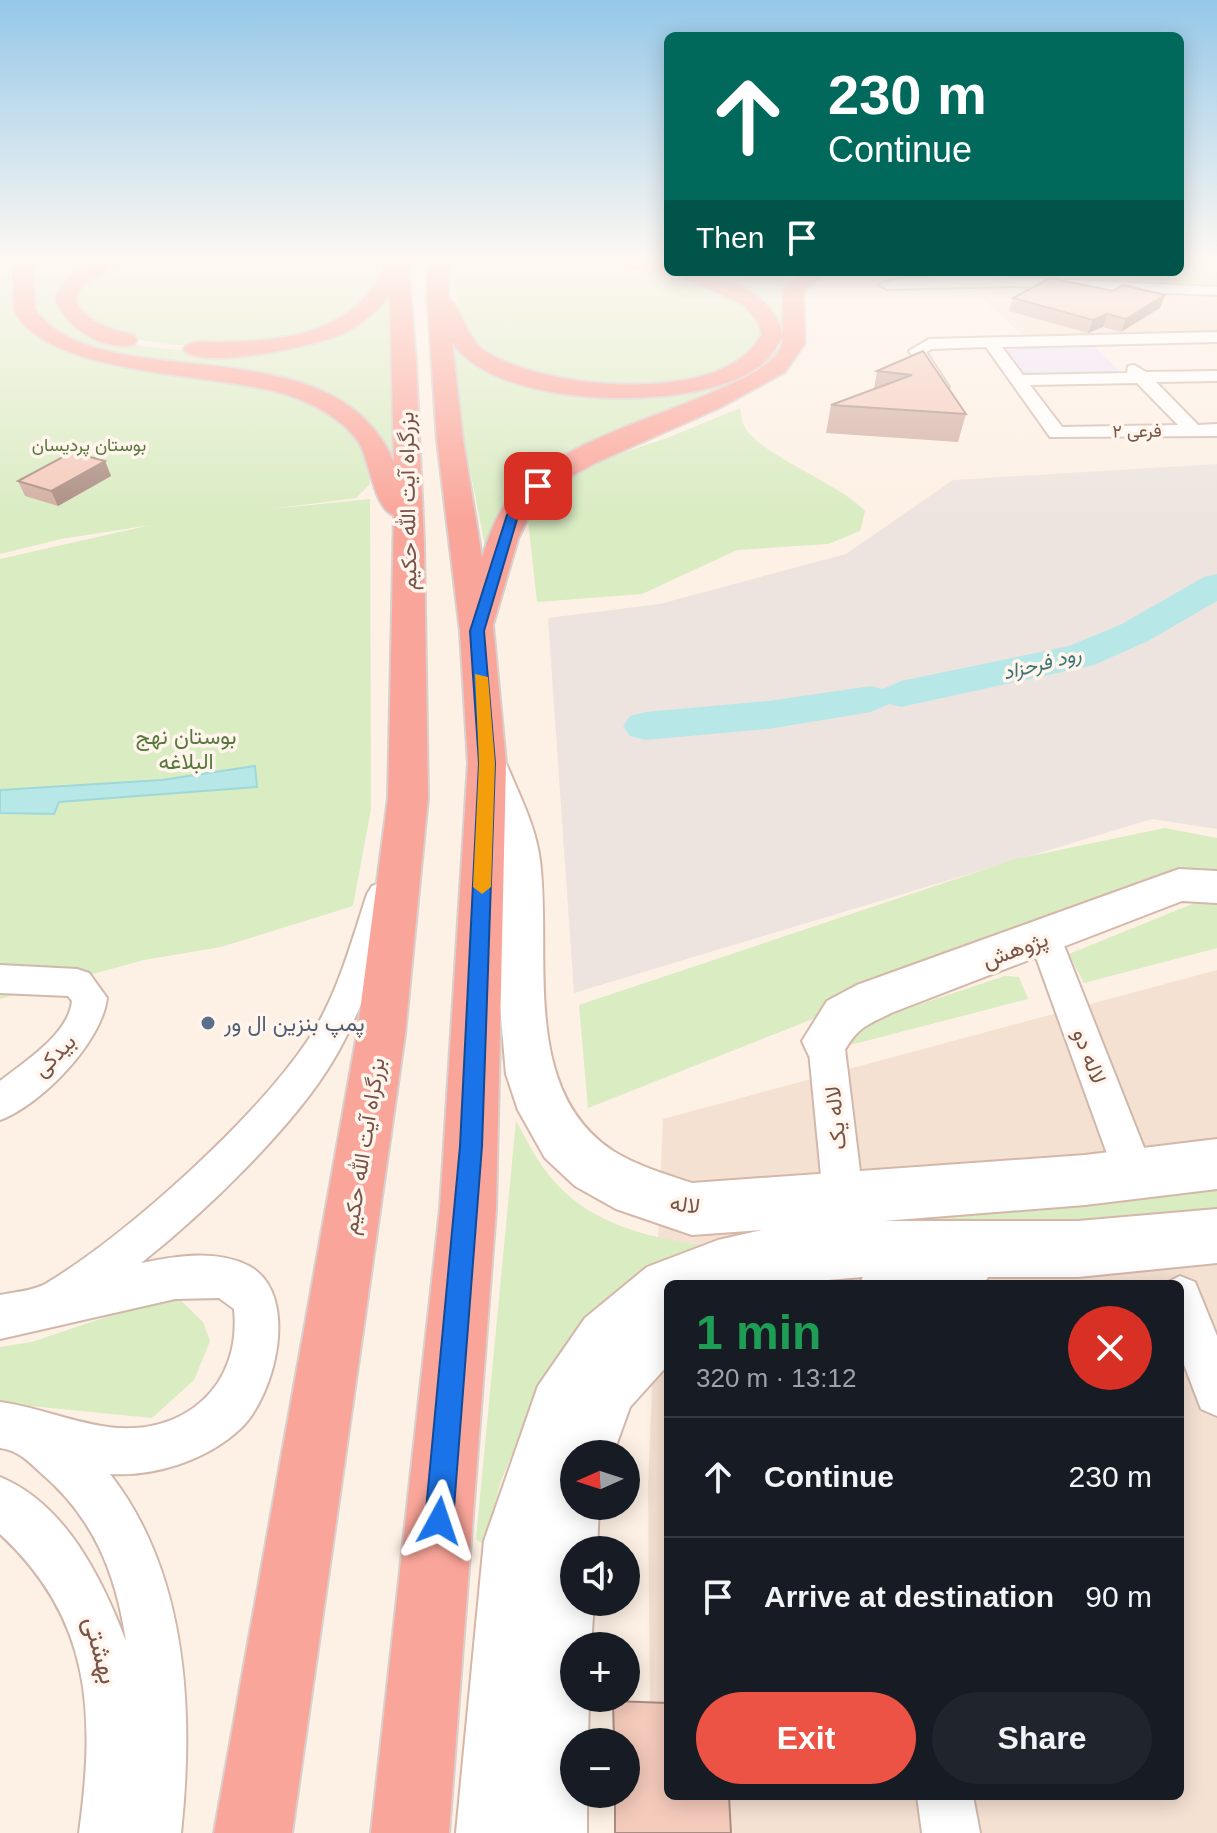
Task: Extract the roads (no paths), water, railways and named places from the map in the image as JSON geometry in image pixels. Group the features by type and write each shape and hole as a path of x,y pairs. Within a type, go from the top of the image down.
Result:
{"highway":[{"path":"81,348 118,357 276,384 320,399 355,422 375,450 409,543"},
{"path":"191,348 213,350 237,348"},
{"name":"بزرگراه آیت الله حکیم","path":"253,1833 381,1034 408,798 409,543 404,348"},
{"name":"بزرگراه آیت الله حکیم","path":"410,1833 468,1209 487,763 477,631 450,440 443,348"},
{"path":"466,348 494,367 566,387 656,388 700,381 742,367 758,357 765,348"},
{"path":"477,631 505,533 524,499 572,461 745,385 783,362 789,348"}],"main road":[{"name":"لاله","path":"487,763 517,844 528,1061 535,1097 551,1126 578,1160 646,1197 692,1209 1217,1164"},
{"name":"پژوهش","path":"826,1041 844,1015 874,999 1045,938 1179,885 1217,887"},
{"path":"685,1280 710,1268 774,1254 1062,1250 1167,1263 1217,1236"},
{"path":"495,1833 503,1688 518,1541 560,1408 606,1339 664,1291"}],"street":[{"path":"923,348 917,351 946,397"},
{"path":"994,348 1016,380 1217,376"},
{"path":"1112,348 1193,430"},
{"name":"فرعی ۲","path":"1016,380 1057,433 1217,430"},
{"path":"54,1304 159,1224 262,1124 321,1050 357,974 375,921 408,798"},
{"name":"لاله دو","path":"1045,938 1134,1173"},
{"name":"بیدکی","path":"0,979 77,983 88,993 88,1008 80,1029 30,1079 0,1103"},
{"name":"لاله یک","path":"826,1041 843,1196"},
{"path":"902,1280 1062,1250"},
{"path":"0,1317 191,1277 235,1282 249,1293 257,1307 253,1356 244,1385 227,1411 171,1444 112,1451 12,1426"},
{"path":"1184,1307 1217,1393"},
{"path":"595,1440 613,1393 645,1355 664,1340"},
{"path":"12,1426 97,1495 116,1523 140,1578 157,1685 161,1776 152,1833"},
{"name":"بهشتی","path":"0,1501 60,1557 88,1602 104,1649 115,1706 114,1794 108,1833"},
{"path":"558,1833 562,1694 574,1520"},
{"path":"946,1800 951,1833"}],"water":[{"path":"255,766 257,787 59,802 54,814 0,813 0,790 162,780"}],"waterway":[{"name":"رود فرحزاد","path":"901,694 1080,656 1134,633 1217,585"},
{"name":"رود فرحزاد","path":"645,726 768,715 871,699"}],"place":[{"name":"پمپ بنزین ال ور","path":"208,1023"}],"park label":[{"name":"بوستان پردیسان","path":"89,445"},
{"name":"بوستان نهج البلاغه","path":"186,748"}]}
